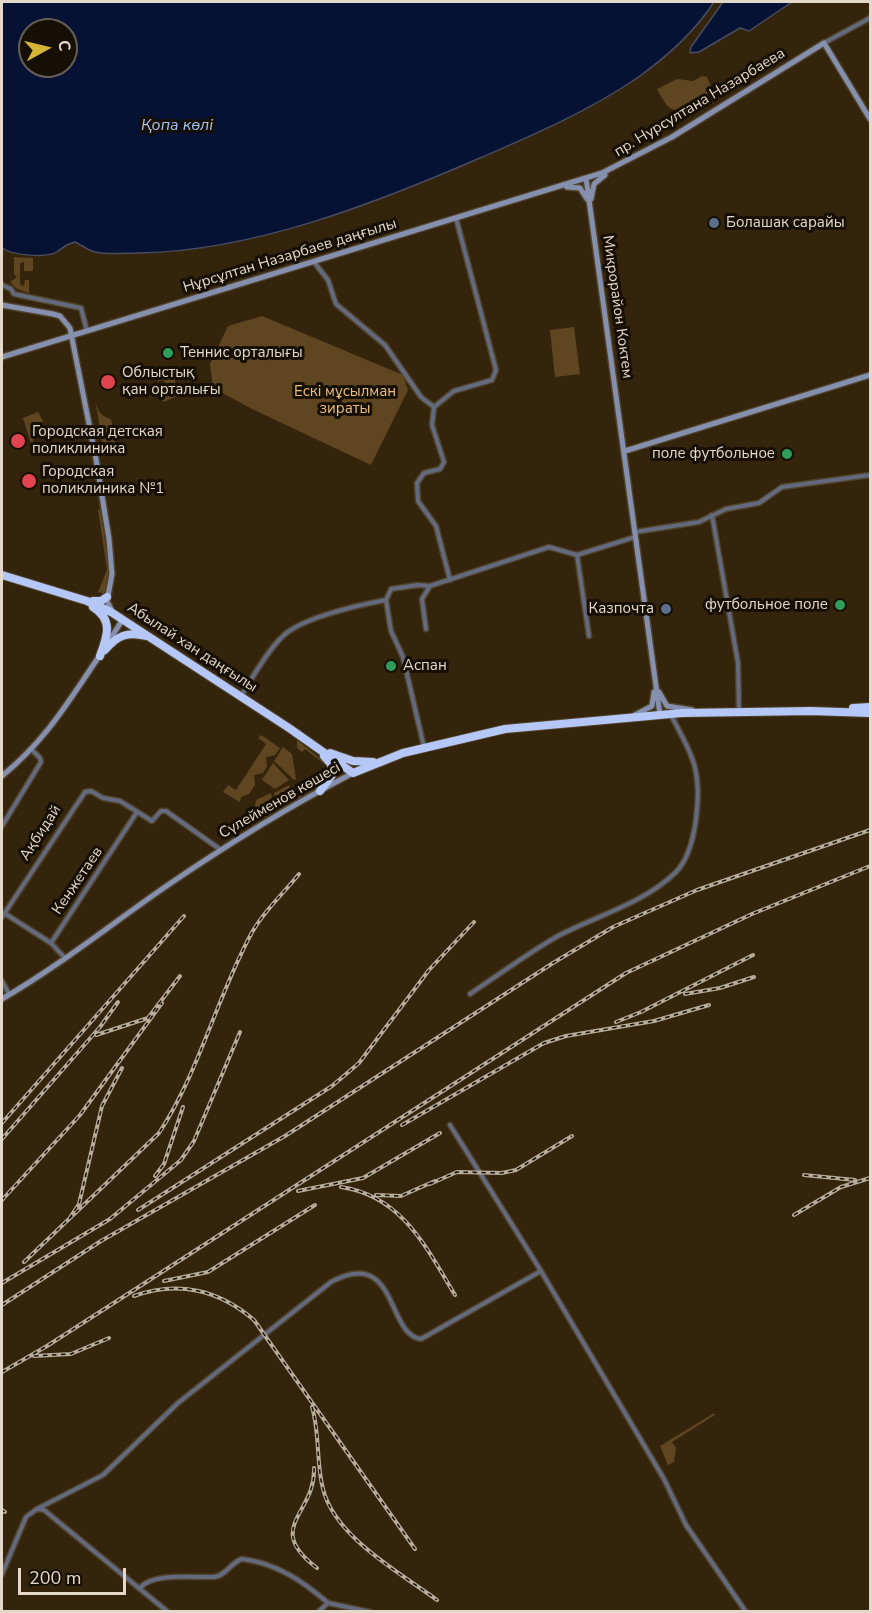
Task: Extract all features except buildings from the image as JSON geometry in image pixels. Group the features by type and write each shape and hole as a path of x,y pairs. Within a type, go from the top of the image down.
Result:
{"highway":[{"name":"Абылай хан даңғылы","path":"2,575 79,599 115,614 121,622 158,641 353,773"},
{"path":"79,599 99,601 107,597"},
{"path":"79,599 100,611 106,622 107,635 100,656"},
{"path":"100,656 116,638 125,634 140,634 158,641"},
{"path":"841,710 870,707"},
{"path":"841,710 870,713"},
{"name":"Сүлейменов көшесі","path":"353,773 424,747 505,729 670,714 841,710"},
{"path":"313,744 334,755 358,762 372,762 395,756"},
{"path":"313,744 327,759 332,769 330,780 320,791"}],"street":[{"path":"870,18 824,43 870,119"},
{"name":"пр. Нурсултана Назарбаева","path":"586,178 620,166 672,137 824,43"},
{"path":"591,212 594,184 620,166"},
{"name":"Нұрсұлтан Назарбаев даңғылы","path":"2,357 586,178"},
{"name":"Микрорайон Коктем","path":"586,178 654,673"},
{"path":"555,188 580,188 591,212"},
{"path":"450,580 436,526 420,506 416,492 417,483 421,476 440,469 444,462 432,425 434,407 454,391 492,380 496,370 456,218"},
{"path":"313,261 328,280 336,304 385,345 421,397 434,407"},
{"path":"2,285 11,289 14,294 81,308 87,331"},
{"path":"2,305 60,316 70,328 109,539 112,574 107,597 108,607 115,614"},
{"path":"625,451 870,375"},
{"path":"424,747 402,657 391,631 386,600 390,589 418,585 430,586 549,547 577,555 636,535 699,522 729,508 759,503 782,487 870,475"},
{"path":"712,515 738,663 740,711"},
{"path":"577,555 589,636"},
{"path":"426,629 422,599 430,586"},
{"path":"241,696 276,643 287,633 305,623 386,600"},
{"path":"2,776 32,750 59,718 121,622"},
{"path":"654,673 662,699 667,706 710,712"},
{"path":"654,673 660,715"},
{"path":"621,720 645,711 651,706 654,673"},
{"path":"470,994 559,936 658,886 680,868 693,836 697,809 697,777 690,752 670,714"},
{"path":"2,826 41,762 32,750"},
{"name":"Сүлейменов көшесі","path":"2,999 66,959 163,888 222,850 353,773"},
{"name":"Ақбидай","path":"3,915 83,794 90,791 103,798 120,801 137,812"},
{"path":"137,812 152,822 161,811 166,811 222,850"},
{"name":"Кенжетаев","path":"51,943 137,812"},
{"path":"3,915 51,943 66,959"},
{"path":"2,981 9,994"},
{"path":"450,1125 541,1271 664,1479 686,1525 746,1611"},
{"path":"2,1574 26,1517 103,1475 178,1403 307,1300 342,1276 353,1273 372,1278 384,1290 409,1332 414,1338 421,1339 541,1271"},
{"path":"37,1509 44,1510 168,1611"},
{"path":"140,1588 145,1583 183,1576 217,1577 242,1559 278,1569 304,1582 328,1603 370,1611"},
{"path":"318,1611 328,1603"}],"green space":[{"path":"702,76 707,77 712,88 709,94 692,100 682,111 669,107 657,89 677,79 693,81"},
{"path":"14,257 33,258 33,271 24,271 24,262 20,263 20,285 24,286 25,280 29,280 29,293 17,289 10,282 17,277 14,274"},
{"name":"Ескі мұсылман зираты","path":"262,316 403,375 408,390 371,465 213,388 210,364 228,326"},
{"path":"574,327 580,374 555,377 550,330"},
{"path":"174,375 178,396 163,402 159,384 165,383 164,380 158,381 157,376"},
{"path":"95,399 100,412 111,419 116,445 103,447"},
{"path":"38,412 43,421 32,443 35,456 23,418"},
{"path":"98,509 101,511 109,571 105,594 98,592 107,570"},
{"path":"261,735 280,748 275,755 266,757 267,766 263,773 254,775 255,785 249,794 241,797 240,802 223,792 228,785 236,790 266,744 258,738"},
{"path":"297,740 331,767 327,782 267,818 251,810 254,807 267,817 326,779 327,766 305,749 302,752 297,748"},
{"path":"283,747 292,754 296,779 294,780 274,761"},
{"path":"273,763 289,780 275,789 262,780"},
{"path":"289,785 294,798 277,808 274,793"},
{"path":"271,793 275,809 266,813 255,806 256,800"},
{"path":"714,1413 715,1415 672,1442 676,1448 674,1462 668,1465 660,1446"}],"water":[{"name":"Қопа көлі","path":"2,2 714,2 698,24 670,52 637,78 600,101 500,149 399,192 357,207 270,234 227,244 183,250 106,253 92,251 75,242 46,255 13,253 2,248"},
{"path":"723,2 792,2 749,31 740,28 699,52 690,53 691,47"}],"railway":[{"path":"2,1305 101,1241 285,1136 553,963 613,927 697,890 870,830"},
{"path":"2,1372 47,1346 626,973 752,914 870,866"},
{"path":"69,1219 159,1133 185,1085 250,936 299,874"},
{"path":"2,1123 184,916"},
{"path":"138,1210 332,1086 359,1063 429,970 474,922"},
{"path":"616,1022 641,1012 753,955"},
{"path":"96,1035 148,1018 180,976"},
{"path":"685,994 720,988 754,977"},
{"path":"2,1139 100,1027 118,1002"},
{"path":"2,1200 80,1115 162,1003"},
{"path":"402,1125 544,1043 566,1036 654,1021 709,1005"},
{"path":"2,1283 110,1219 181,1160 194,1141 240,1032"},
{"path":"24,1262 69,1219 79,1204 102,1106 122,1068"},
{"path":"155,1176 164,1164 183,1107"},
{"path":"298,1191 363,1178 440,1133"},
{"path":"430,1184 457,1172 502,1173 516,1170 572,1136"},
{"path":"804,1175 855,1180"},
{"path":"794,1215 841,1187 870,1178"},
{"path":"376,1195 401,1196 435,1181"},
{"path":"341,1187 362,1192 396,1212 422,1242 455,1295"},
{"path":"164,1281 208,1272 315,1205"},
{"path":"134,1296 166,1289 197,1291 227,1301 254,1320 415,1549"},
{"path":"34,1356 71,1354 109,1338"},
{"path":"312,1407 323,1489 341,1523 370,1552 437,1600"},
{"path":"314,1468 308,1497 293,1530 294,1542 301,1554 317,1568"}],"place":[{"name":"Болашак сарайы","path":"714,223"},
{"name":"Теннис орталығы","path":"168,353"},
{"name":"Облыстық қан орталығы","path":"108,382"},
{"name":"Городская детская поликлиника","path":"18,441"},
{"name":"поле футбольное","path":"787,454"},
{"name":"Городская поликлиника №1","path":"29,481"},
{"name":"футбольное поле","path":"840,605"},
{"name":"Казпочта","path":"666,609"},
{"name":"Аспан","path":"391,666"}]}
